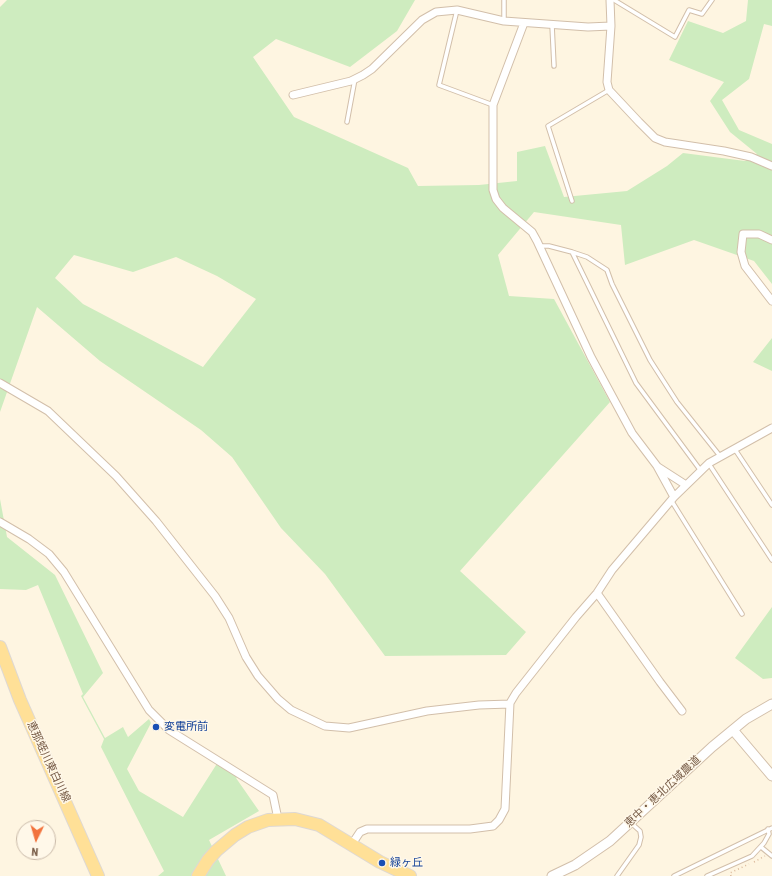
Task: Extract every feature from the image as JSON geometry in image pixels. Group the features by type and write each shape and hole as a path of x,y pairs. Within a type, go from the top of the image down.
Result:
{"main road":[{"name":"恵那蛭川東白川線","path":"0,647 23,707 98,876"},
{"path":"198,876 208,860 235,835 258,823 278,819 300,820 319,825 380,862 410,876"}],"street":[{"path":"610,0 611,26 607,82 609,90 659,140 724,150 751,157 772,166"},
{"path":"293,95 355,79 372,69 422,20 436,12 457,10 504,21 524,23 611,26"},
{"path":"524,23 493,105 493,190 496,199 503,208 532,232 591,357 628,426 657,466 672,499"},
{"path":"772,240 759,234 743,234 741,252 745,266 772,301"},
{"path":"0,383 48,411 116,476 156,521 215,596 229,618 246,657 258,676 278,699 291,710 324,726 349,728 427,711 479,705 510,704"},
{"path":"352,844 360,832 367,829 470,829 493,826 499,820 505,809 510,704 516,693 576,617 598,593 612,570 672,499 709,463 772,428"},
{"path":"657,466 686,485"},
{"path":"0,522 29,539 49,554 64,572 149,710 169,730 273,795 278,819"},
{"path":"598,593 682,711"},
{"name":"恵中・恵北広域農道","path":"552,876 563,872 592,855 712,746 746,719 772,704"},
{"path":"733,730 772,776"}],"lane":[{"path":"504,0 504,21"},
{"path":"614,0 675,37 689,10 702,14 712,0"},
{"path":"457,10 439,84 493,105"},
{"path":"552,25 554,66"},
{"path":"347,122 355,79"},
{"path":"572,201 548,126 609,90"},
{"path":"539,246 549,246 587,257 607,270 612,284 650,360 677,402 720,456"},
{"path":"572,252 636,383 701,471"},
{"path":"734,448 772,505"},
{"path":"709,463 772,560"},
{"path":"672,499 742,614"},
{"path":"617,876 639,845 641,837 640,831 630,822"},
{"path":"707,876 752,856 761,847 769,834 770,828"},
{"path":"674,876 770,828"},
{"path":"761,847 768,851 772,856"},
{"path":"768,851 772,848"}],"green space":[{"path":"7,0 415,0 397,31 350,67 276,39 253,57 294,117 408,168 418,186 479,185 517,181 517,152 545,146 564,197 627,191 667,166 683,153 745,161 757,154 730,132 710,101 724,82 669,60 688,21 723,33 746,21 748,0 772,0 772,26 764,24 749,79 722,100 739,130 772,144 772,284 754,261 694,240 625,265 621,225 534,212 498,255 509,296 554,299 610,402 460,571 526,632 506,655 385,656 325,574 281,528 232,457 201,430 100,361 37,307 0,412 0,7","holes":["74,255 133,272 176,257 217,276 256,299 203,367 83,304 55,278"]},
{"path":"772,338 772,371 753,362"},
{"path":"0,499 7,537 55,575 103,673 83,697 105,738 123,727 128,737 149,719 151,723 127,769 139,791 183,817 218,762 239,776 236,778 259,811 209,840 226,876 158,876 164,871 101,747 104,739 81,696 83,694 38,585 26,590 0,589"},
{"path":"772,607 772,678 763,679 735,658"}],"place":[{"name":"変電所前","path":"156,727"},
{"name":"緑ヶ丘","path":"382,863"}]}
